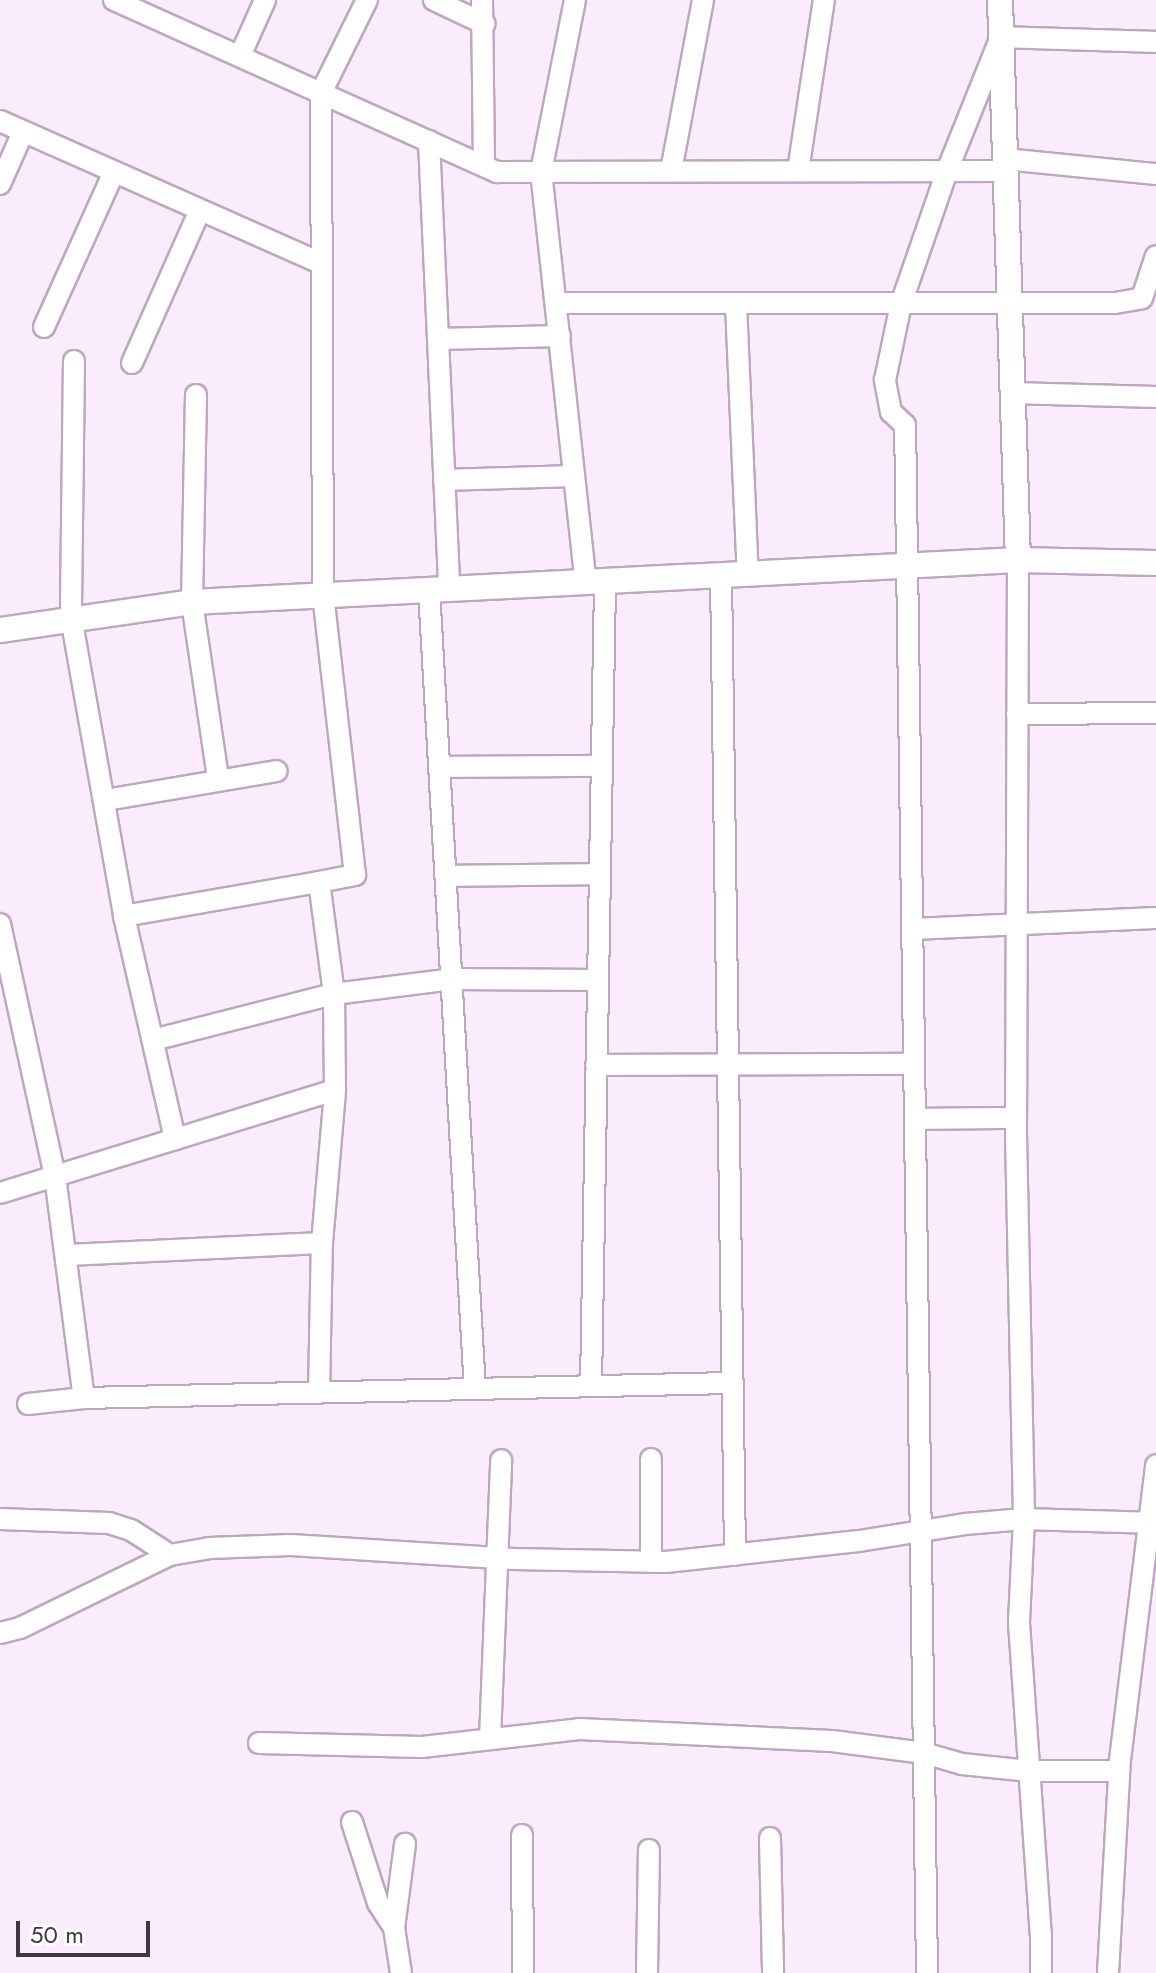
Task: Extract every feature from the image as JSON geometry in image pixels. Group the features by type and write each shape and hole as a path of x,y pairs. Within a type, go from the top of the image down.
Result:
{"street":[{"path":"114,0 153,8 240,56 497,172 947,171 1005,165 1156,174"},
{"path":"240,56 265,0"},
{"path":"124,916 355,875 323,596 321,93 367,0"},
{"path":"434,0 485,24"},
{"path":"482,0 485,24 484,165"},
{"path":"575,0 541,171 573,476 596,582 602,766 591,1386"},
{"path":"671,171 703,0"},
{"path":"798,171 824,0"},
{"path":"1000,0 1018,560 1016,1118 1024,1519 1019,1623 1041,1934 1041,1973"},
{"path":"1001,37 1156,42"},
{"path":"927,1973 905,425 891,412 885,380 901,304 947,171 1001,37"},
{"path":"0,121 322,264"},
{"path":"0,184 23,132"},
{"path":"429,141 444,480 439,590 439,767 475,1389"},
{"path":"44,327 114,172"},
{"path":"132,363 200,210"},
{"path":"556,303 1115,303 1142,298 1156,256"},
{"path":"736,304 748,574"},
{"path":"438,339 560,336"},
{"path":"74,361 71,617 106,800 124,916 175,1139"},
{"path":"1013,393 1156,397"},
{"path":"196,395 192,602 218,779"},
{"path":"444,480 573,476"},
{"path":"0,630 71,617 192,602 1018,560 1156,563"},
{"path":"721,575 735,1555"},
{"path":"1017,714 1156,713"},
{"path":"439,767 602,766"},
{"path":"106,800 277,771"},
{"path":"446,876 600,874"},
{"path":"319,882 334,994 335,1090 322,1243 319,1393"},
{"path":"912,929 1156,918"},
{"path":"0,924 55,1176 84,1398"},
{"path":"153,1040 334,994 452,979 598,980"},
{"path":"596,1065 914,1064"},
{"path":"0,1193 335,1090"},
{"path":"917,1119 1016,1118"},
{"path":"67,1255 322,1243"},
{"path":"28,1404 84,1398 732,1383"},
{"path":"651,1459 651,1562"},
{"path":"490,1739 501,1460"},
{"path":"1108,1973 1119,1771 1153,1523 1156,1465"},
{"path":"0,1519 109,1523 131,1530 170,1555"},
{"path":"0,1633 20,1628 170,1555 209,1548 291,1545 498,1558 651,1562 735,1555 1024,1519 1153,1523"},
{"path":"259,1743 422,1747 579,1729 832,1741 924,1753 962,1764 1030,1771 1119,1771"},
{"path":"352,1822 378,1903 394,1928"},
{"path":"522,1835 523,1973"},
{"path":"770,1838 773,1973"},
{"path":"401,1973 394,1928 405,1844"},
{"path":"647,1973 649,1850"}]}
